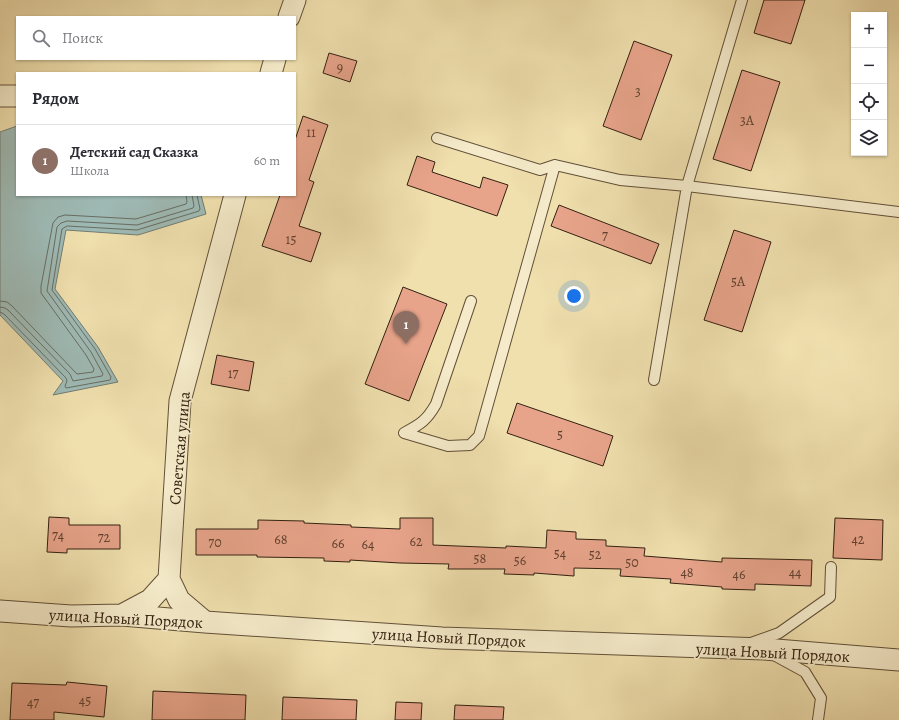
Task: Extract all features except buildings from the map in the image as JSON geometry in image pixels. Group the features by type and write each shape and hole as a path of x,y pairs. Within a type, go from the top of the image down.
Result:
{"street":[{"path":"289,16 295,0"},
{"path":"270,72 275,60"},
{"path":"0,96 16,96"},
{"name":"Советская улица","path":"169,580 180,401 235,196"},
{"path":"122,615 150,600 169,580 180,600 205,622"},
{"name":"улица Новый Порядок","path":"0,611 71,616 122,615 442,638 764,650 899,660"}],"lane":[{"path":"654,380 686,186 742,0"},
{"path":"437,138 540,170 555,165 620,180 686,186 899,212"},
{"path":"471,301 436,404 429,416 419,425 404,433 448,446 470,445 478,436 555,165"},
{"path":"706,648 750,643 779,633 830,597 831,567"},
{"path":"764,650 805,672 821,698 818,720"}],"water":[{"path":"16,126 16,196 201,196 206,214 138,235 66,230 55,289 98,347 118,382 53,395 63,381 0,315 0,132"}],"place":[{"name":"Детский сад Сказка","path":"406,344"}]}
